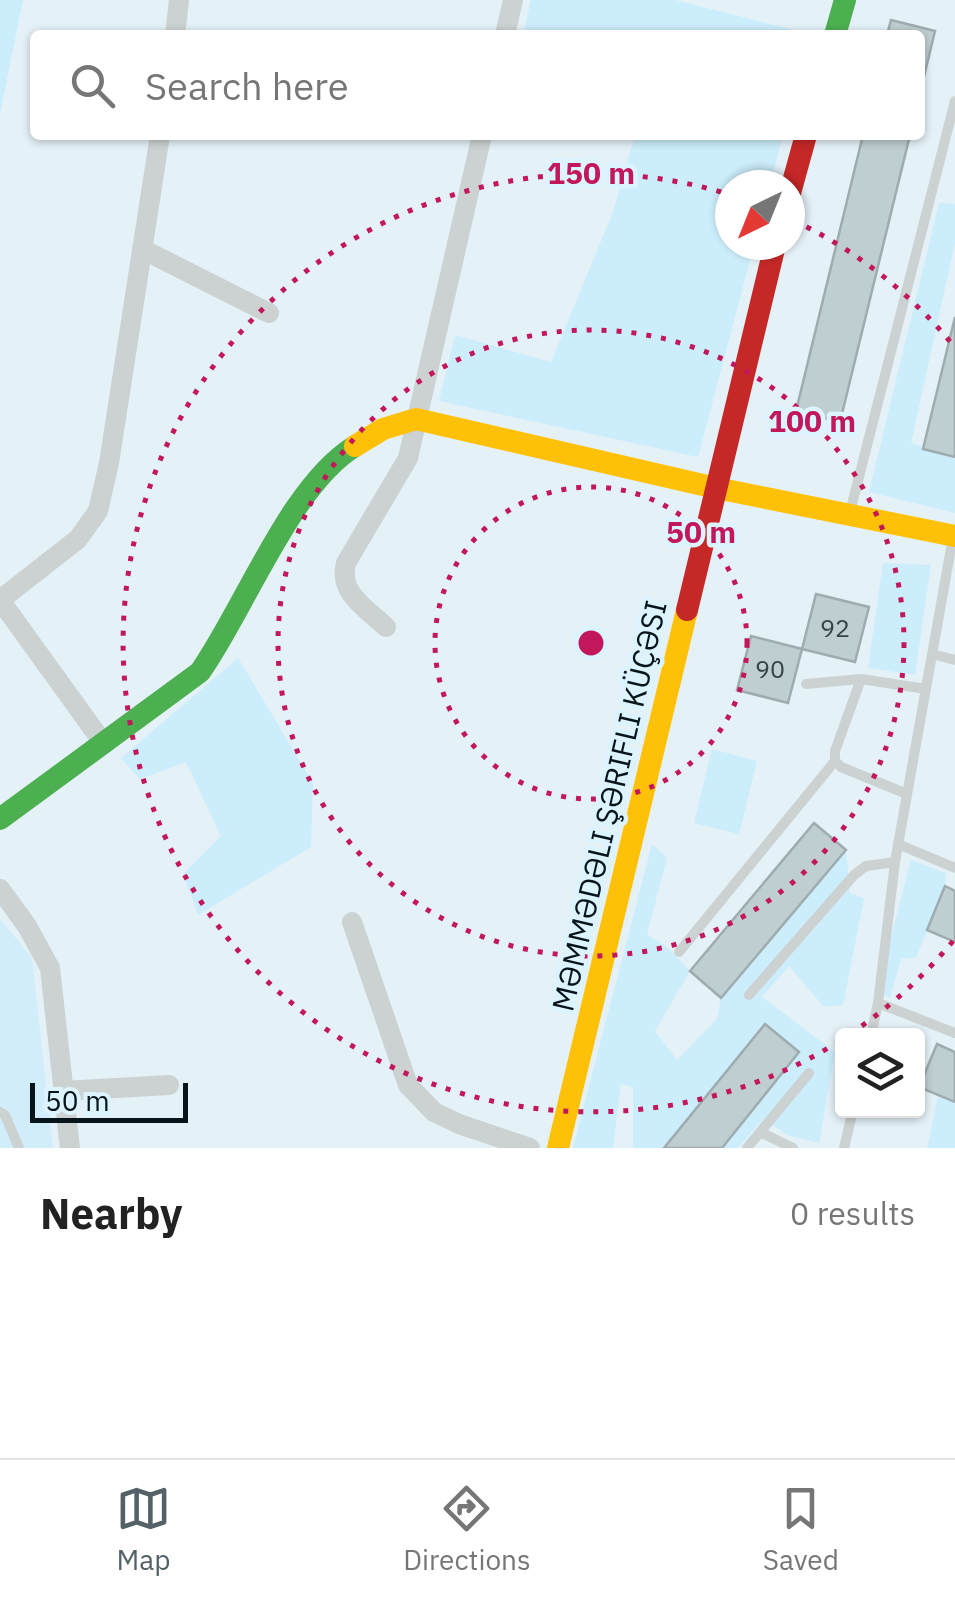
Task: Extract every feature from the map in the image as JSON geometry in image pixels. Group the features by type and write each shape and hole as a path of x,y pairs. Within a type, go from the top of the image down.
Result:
{"street":[{"path":"175,30 180,0"},
{"path":"506,30 513,0"},
{"path":"836,30 845,0"},
{"path":"104,744 0,600 78,538 98,511 109,463 159,140"},
{"path":"386,626 346,590 342,578 346,564 408,458 481,140"},
{"path":"796,170 805,140"},
{"path":"142,249 269,313"},
{"name":"MƏMMƏDƏLI ŞƏRIFLI KÜÇƏSI","path":"558,1148 771,260"},
{"path":"0,820 200,672 222,645 318,479 350,450 379,431 416,420 716,488 954,536"},
{"path":"0,889 28,926 50,968 70,1148"},
{"path":"352,922 408,1085 434,1112 530,1148"},
{"path":"63,1091 169,1085"}],"lane":[{"path":"850,512 955,101"},
{"path":"872,1028 898,844 954,536"},
{"path":"932,654 955,660"},
{"path":"806,684 861,679 926,689"},
{"path":"861,679 834,751 835,761 907,794"},
{"path":"680,952 835,761"},
{"path":"898,844 955,868"},
{"path":"749,995 854,874 866,866 895,862"},
{"path":"878,1003 955,1033"},
{"path":"747,1148 809,1073"},
{"path":"0,1112 6,1116 19,1148"},
{"path":"844,1148 850,1118"},
{"path":"760,1132 792,1148"}],"shaded area":[{"path":"0,0 23,0 0,113"},
{"path":"531,0 675,0 794,30 524,30"},
{"path":"634,140 782,140 774,170 715,170 715,260 750,260 698,457 439,401 455,335 551,362 613,212"},
{"path":"939,203 955,204 955,243 911,443 955,457 955,513 869,492"},
{"path":"883,563 931,565 915,675 868,668"},
{"path":"238,658 313,783 311,847 198,915 183,874 221,836 186,762 140,779 121,758"},
{"path":"712,749 757,761 739,834 694,823"},
{"path":"652,844 667,858 647,934 667,947 690,971 655,1031 677,1060 717,1019 721,998 846,850 850,893 864,898 843,1005 824,1007 789,966 762,997 835,1052 819,1143 787,1135 764,1118 738,1148 722,1148 799,1053 765,1024 664,1148 633,1148 633,1087 621,1084 613,1148 573,1148"},
{"path":"911,860 946,873 945,886 916,958 901,959 890,998 877,992"},
{"path":"0,919 32,958 53,1148 0,1148"},
{"path":"938,1095 955,1102 955,1148 927,1148"}],"building":[{"path":"891,20 935,31 925,72 925,30 888,30"},
{"path":"862,140 909,140 840,422 796,411"},
{"path":"955,317 955,457 923,449"},
{"path":"816,594 869,607 855,662 802,649"},
{"path":"751,636 802,649 788,703 737,690"},
{"path":"814,823 846,850 721,998 690,971"},
{"path":"945,886 955,891 955,942 927,930"},
{"path":"765,1024 799,1052 722,1148 664,1148"},
{"path":"937,1044 955,1052 955,1102 925,1090 925,1073"}],"traffic: fast":[{"path":"836,30 845,0"},
{"path":"0,819 200,672 289,518 310,489 355,446"}],"traffic: slow":[{"path":"355,446 383,429 416,419 716,488 955,536"},
{"path":"558,1148 687,610"}],"traffic: jam":[{"path":"796,170 805,140"},
{"path":"687,610 771,260"}]}
